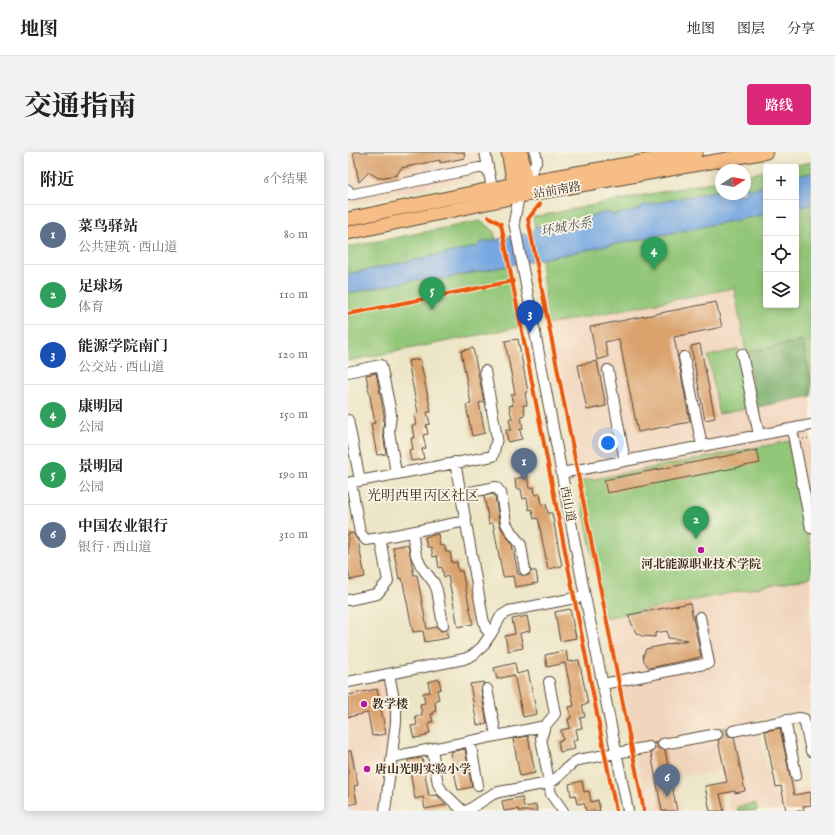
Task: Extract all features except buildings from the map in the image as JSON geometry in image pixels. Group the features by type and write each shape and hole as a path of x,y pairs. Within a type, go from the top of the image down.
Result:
{"main road":[{"path":"508,152 520,183"},
{"path":"519,196 520,152"},
{"name":"站前南路","path":"348,219 492,188 696,152"},
{"name":"站前南路","path":"348,232 519,196 766,152"}],"street":[{"path":"485,152 492,188"},
{"path":"520,183 537,160 535,152"},
{"path":"348,190 349,195 488,166"},
{"name":"西山道","path":"519,196 514,222 585,596 628,811"},
{"path":"742,354 758,435"},
{"path":"684,357 702,446"},
{"path":"348,372 381,365 390,408 388,431 396,473"},
{"path":"608,370 625,461"},
{"path":"353,482 454,462 493,456 497,438 485,371"},
{"path":"348,420 353,482 360,533 366,540 466,521"},
{"path":"562,473 811,425"},
{"path":"792,429 809,503 811,528"},
{"path":"454,462 483,618 486,628 491,634"},
{"path":"461,494 496,488 500,493 506,523 521,545 525,570"},
{"path":"412,532 416,555 421,566 434,583 437,590 443,625"},
{"path":"348,600 377,594 388,581 380,538"},
{"path":"348,682 464,659 473,655 491,634 501,616 509,611 585,596"},
{"path":"603,684 709,663 700,617"},
{"path":"385,811 396,722 396,710 388,674"},
{"path":"548,682 555,714 545,726 541,738 551,794 563,811"},
{"path":"487,689 496,735"},
{"path":"733,731 785,720 799,718 804,719 811,752"},
{"path":"785,720 796,775"},
{"path":"392,757 545,726"},
{"path":"663,744 717,734"},
{"path":"470,741 478,785"},
{"path":"467,811 493,794 549,783 555,780 572,762 649,747"},
{"path":"432,749 440,788 463,811"}],"shaded area":[{"path":"348,152 488,152 492,174 348,205"},
{"name":"河北能源职业技术学院","path":"811,273 811,709 757,720 772,794 811,786 811,811 730,811 722,770 676,779 682,811 647,811 634,745 605,618 548,324 763,283 763,308 799,308 799,299"},
{"name":"唐山光明实验小学","path":"385,682 391,713 391,726 382,811 348,811 348,689"}],"green space":[{"path":"811,162 811,173 799,175 799,164"},
{"path":"763,172 763,187 751,189 751,174"},
{"path":"715,181 715,191 641,206 638,210 612,215 608,212 587,221 564,225 559,223 535,227 533,217"},
{"path":"811,205 811,384 803,341 746,352 734,288 548,324 541,259 763,215 763,308 799,308 799,207"},
{"path":"480,221 494,231 496,240 480,243 478,247 348,274 348,247"},
{"path":"507,266 519,327 348,361 348,293 417,280 431,281"},
{"path":"803,341 811,384 811,396 757,407 746,352"},
{"path":"739,349 750,408 719,414 708,356"},
{"path":"790,441 811,551 811,577 605,618 578,482"},
{"path":"756,803 757,811 738,811 737,807"}],"water":[{"path":"811,173 811,205 799,207 799,200 799,175"},
{"name":"环城水系","path":"763,187 763,215 431,281 417,280 348,293 348,274 477,247 480,243 532,232 535,227 559,223 564,225 587,221 590,216 608,212 613,215 638,210 641,206 715,191 715,200 751,200 751,189"}],"tunnel":[{"path":"717,734 733,731"}],"cycle path":[{"path":"540,204 528,219 644,811"},
{"path":"489,217 501,224 616,811"},
{"path":"348,314 513,281"}],"place":[{"name":"康明园","path":"654,270"},
{"name":"景明园","path":"432,310"},
{"name":"能源学院南门","path":"530,333"},
{"name":"菜鸟驿站","path":"524,481"},
{"name":"足球场","path":"696,539"},
{"name":"河北能源职业技术学院","path":"701,550"},
{"name":"教学楼","path":"364,704"},
{"name":"唐山光明实验小学","path":"367,769"},
{"name":"中国农业银行","path":"667,797"}],"district":[{"name":"光明西里丙区社区","path":"423,495"}]}
